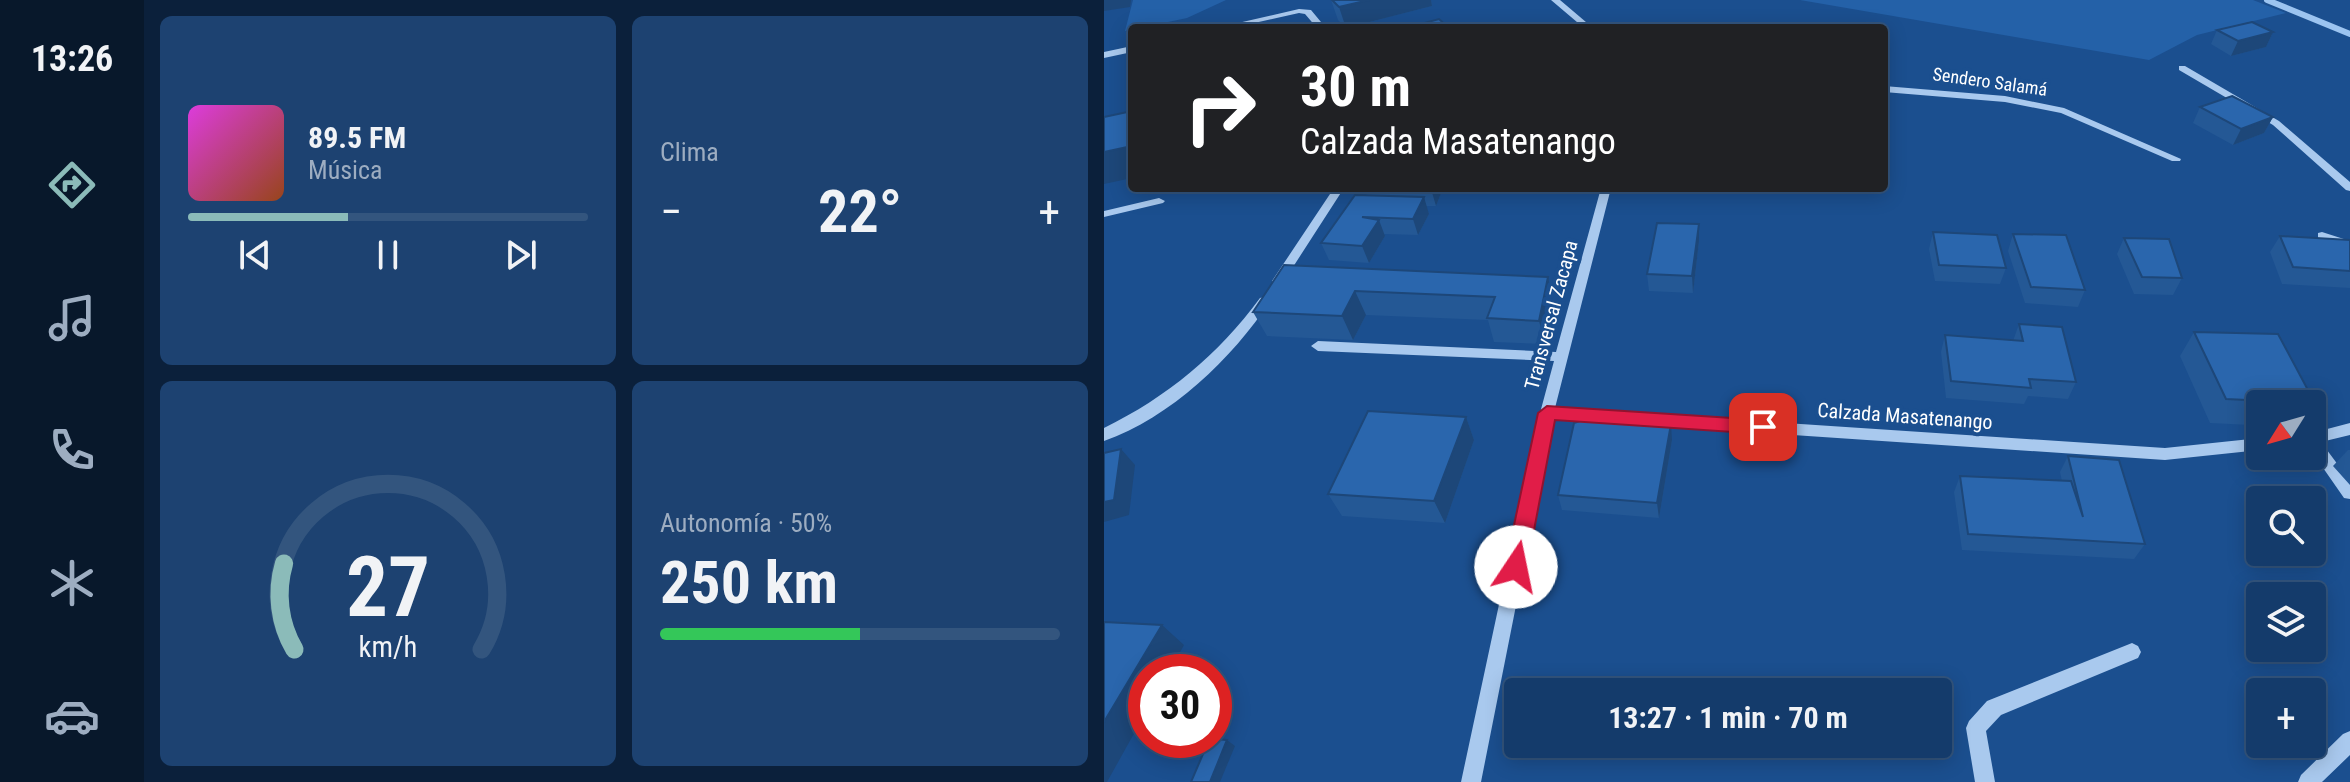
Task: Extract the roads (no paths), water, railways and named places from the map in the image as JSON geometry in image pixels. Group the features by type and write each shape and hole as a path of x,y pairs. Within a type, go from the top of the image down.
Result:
{"street":[{"path":"1555,0 1584,24"},
{"path":"1237,24 1287,12 1308,12 1318,24"},
{"path":"1104,55 1128,50"},
{"path":"2182,68 2276,123 2350,188"},
{"name":"Sendero Salamá","path":"1888,89 2005,99 2064,111 2176,159"},
{"path":"1104,435 1134,421 1202,375 1251,321 1336,192"},
{"name":"Transversal Zacapa","path":"1471,782 1547,413 1605,192"},
{"path":"1104,214 1159,201"},
{"path":"2322,236 2350,245"},
{"path":"1318,346 1561,357"},
{"name":"Calzada Masatenango","path":"1547,413 2165,454 2246,445"},
{"path":"2326,436 2350,429"},
{"path":"2326,460 2350,493"},
{"path":"1985,782 1976,728 1994,708 2132,652"},
{"path":"2308,782 2350,741"}],"waterway":[{"path":"2267,0 2350,34"}]}
